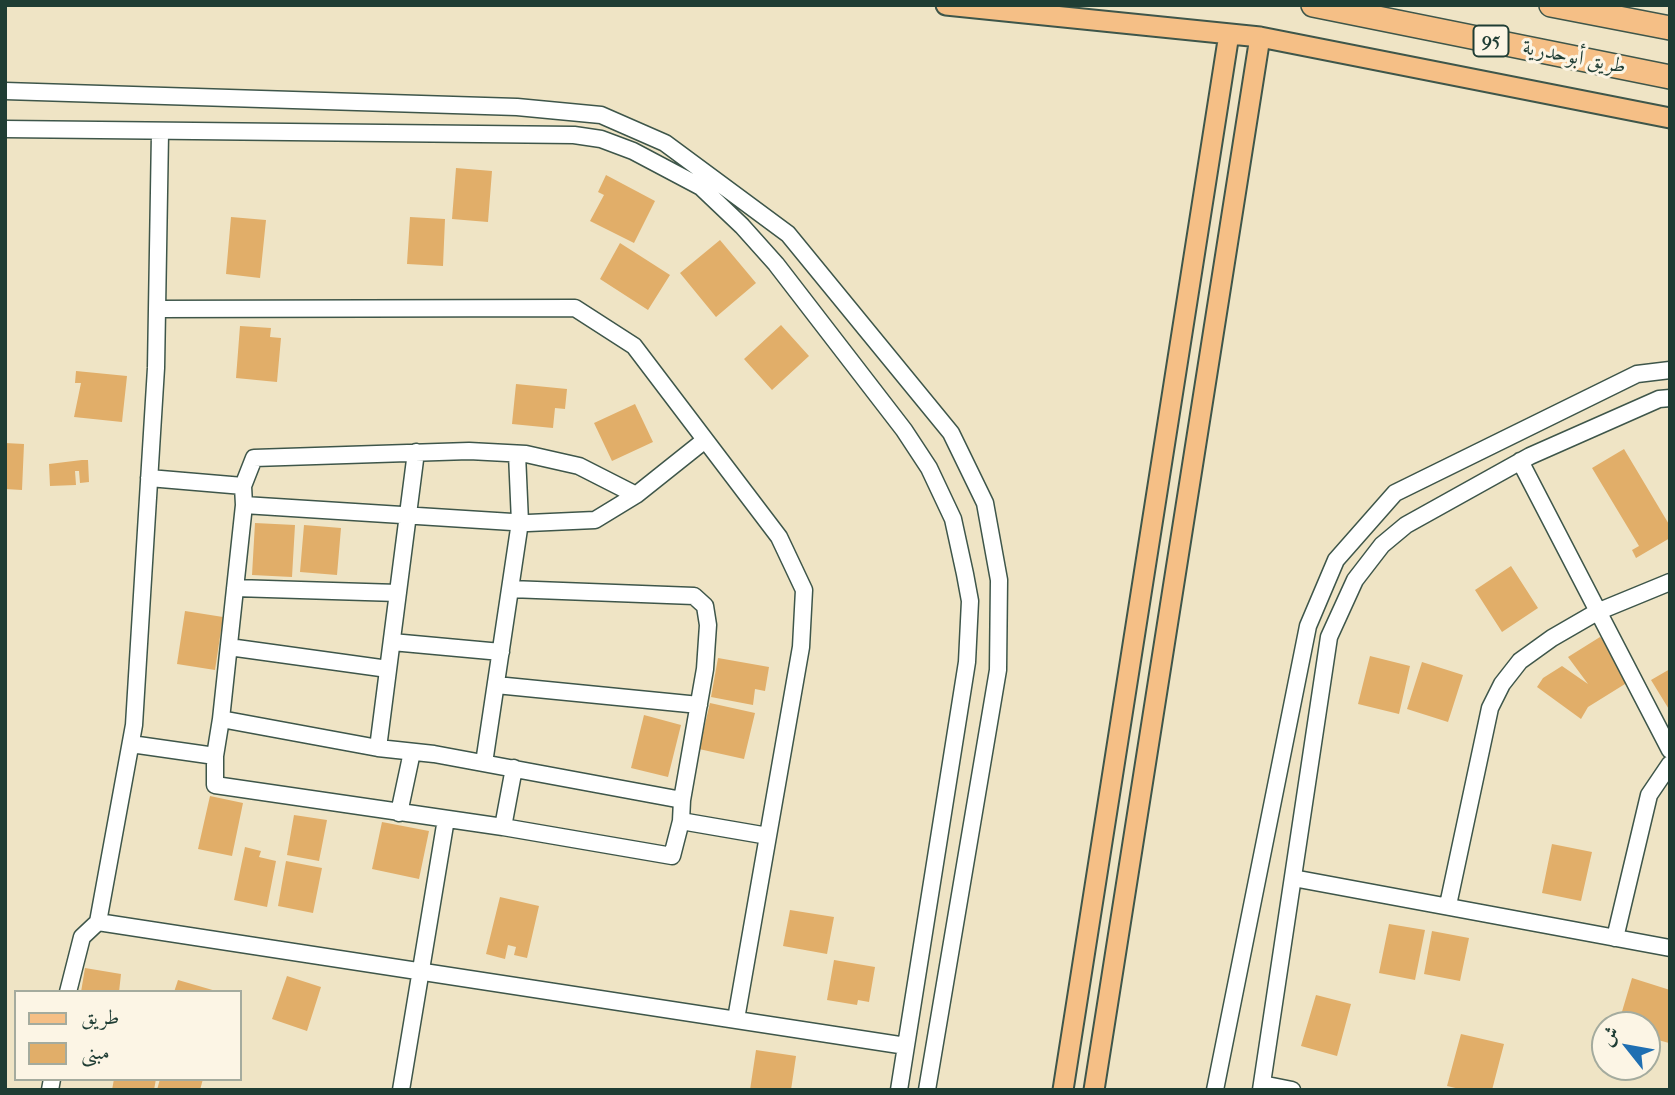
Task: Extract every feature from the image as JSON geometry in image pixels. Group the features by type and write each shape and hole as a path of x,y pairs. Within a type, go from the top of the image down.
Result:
{"highway":[{"name":"طريق أبوحدرية","path":"1313,5 1670,77"},
{"path":"1551,5 1670,28"}],"main road":[{"path":"946,5 1260,37 1670,118"},
{"path":"1063,1090 1229,34"},
{"path":"1094,1090 1260,37"}],"street":[{"path":"5,91 517,107 601,115 665,143 788,234 951,433 985,502 999,580 998,670 927,1090"},
{"path":"5,129 160,133 574,135 601,139 633,150 701,187 742,226 776,264 904,430 929,468 953,519 970,601 967,662 899,1090"},
{"path":"69,990 82,937 99,922 131,744 149,478 157,309 160,133"},
{"path":"157,309 575,308 634,346 779,537 804,590 801,647 736,1019"},
{"path":"1215,1090 1308,626 1336,559 1395,493 1637,374 1670,370"},
{"path":"1292,1090 1261,1087 1329,637 1354,580 1382,545 1406,525 1520,461 1659,399 1670,398"},
{"path":"244,505 520,522 595,520 636,495 705,440"},
{"path":"510,589 694,596 705,606 708,625 699,705 682,800 681,821 672,856 503,827 215,785 215,756 244,505 243,486 254,458 469,451 517,454 579,466 636,495"},
{"path":"378,748 416,452"},
{"path":"484,763 520,522 517,454"},
{"path":"1520,461 1670,750"},
{"path":"149,478 243,486"},
{"path":"1448,905 1490,708 1502,684 1520,661 1597,612 1670,582"},
{"path":"235,588 398,593"},
{"path":"392,642 501,652"},
{"path":"229,647 388,669"},
{"path":"496,685 699,705"},
{"path":"221,719 378,748 514,768 682,800"},
{"path":"131,744 215,756"},
{"path":"399,813 412,752"},
{"path":"1615,938 1649,794 1670,764"},
{"path":"503,827 514,768"},
{"path":"401,1090 446,820"},
{"path":"681,821 768,836"},
{"path":"1293,878 1670,948"},
{"path":"99,922 421,969 906,1046"}],"building":[{"path":"456,168 492,171 488,222 452,219"},
{"path":"606,175 655,201 634,243 590,221 604,195 598,192"},
{"path":"231,217 266,220 260,278 226,274"},
{"path":"410,217 445,219 443,266 407,264"},
{"path":"720,240 756,283 716,317 680,273"},
{"path":"620,243 670,275 648,310 600,279"},
{"path":"781,325 809,356 772,390 744,359"},
{"path":"240,326 271,328 270,337 281,338 277,382 236,378"},
{"path":"76,371 127,376 122,422 74,417 81,383 75,383"},
{"path":"516,384 567,389 565,409 555,408 553,428 512,424"},
{"path":"635,404 653,442 612,461 594,423"},
{"path":"5,443 24,444 22,490 5,489"},
{"path":"1624,449 1670,526 1670,538 1636,558 1632,550 1639,546 1592,468"},
{"path":"88,460 89,482 80,483 79,471 75,471 76,485 50,486 49,464"},
{"path":"255,523 295,525 292,577 252,575"},
{"path":"304,525 341,528 337,575 300,572"},
{"path":"1511,566 1538,608 1502,632 1475,590"},
{"path":"185,611 223,617 215,670 177,664"},
{"path":"1600,637 1630,677 1625,684 1588,707 1581,719 1537,687 1543,678 1562,666 1588,684 1568,657"},
{"path":"1370,656 1410,666 1399,714 1358,704"},
{"path":"718,658 769,667 765,691 755,689 753,705 711,697"},
{"path":"1422,662 1463,675 1448,722 1407,709"},
{"path":"1670,669 1670,711 1651,680"},
{"path":"710,703 755,713 744,759 699,749"},
{"path":"644,715 681,725 668,777 631,768"},
{"path":"210,796 243,803 232,856 198,849"},
{"path":"294,815 327,820 319,861 287,855"},
{"path":"382,822 429,831 419,879 372,869"},
{"path":"1552,844 1592,852 1581,901 1542,893"},
{"path":"245,847 261,851 259,857 276,861 267,907 234,900"},
{"path":"286,861 322,868 313,913 278,906"},
{"path":"500,897 539,906 527,958 514,955 516,947 508,945 505,959 486,954"},
{"path":"790,910 834,917 827,954 783,946"},
{"path":"1389,924 1425,930 1415,980 1379,973"},
{"path":"1432,931 1469,938 1460,981 1424,974"},
{"path":"834,960 875,967 869,1002 858,1000 857,1005 827,1000"},
{"path":"85,968 121,974 119,990 81,990"},
{"path":"287,976 321,987 307,1031 272,1019"},
{"path":"1632,978 1670,990 1669,1043 1661,1041 1661,1011 1622,1011"},
{"path":"178,980 213,990 175,990"},
{"path":"1316,995 1351,1004 1337,1056 1301,1046"},
{"path":"1461,1034 1504,1044 1492,1090 1464,1090 1447,1086"},
{"path":"756,1050 796,1056 791,1090 750,1090"},
{"path":"114,1081 156,1081 154,1090 112,1090"},
{"path":"159,1081 202,1081 200,1090 157,1090"}]}
